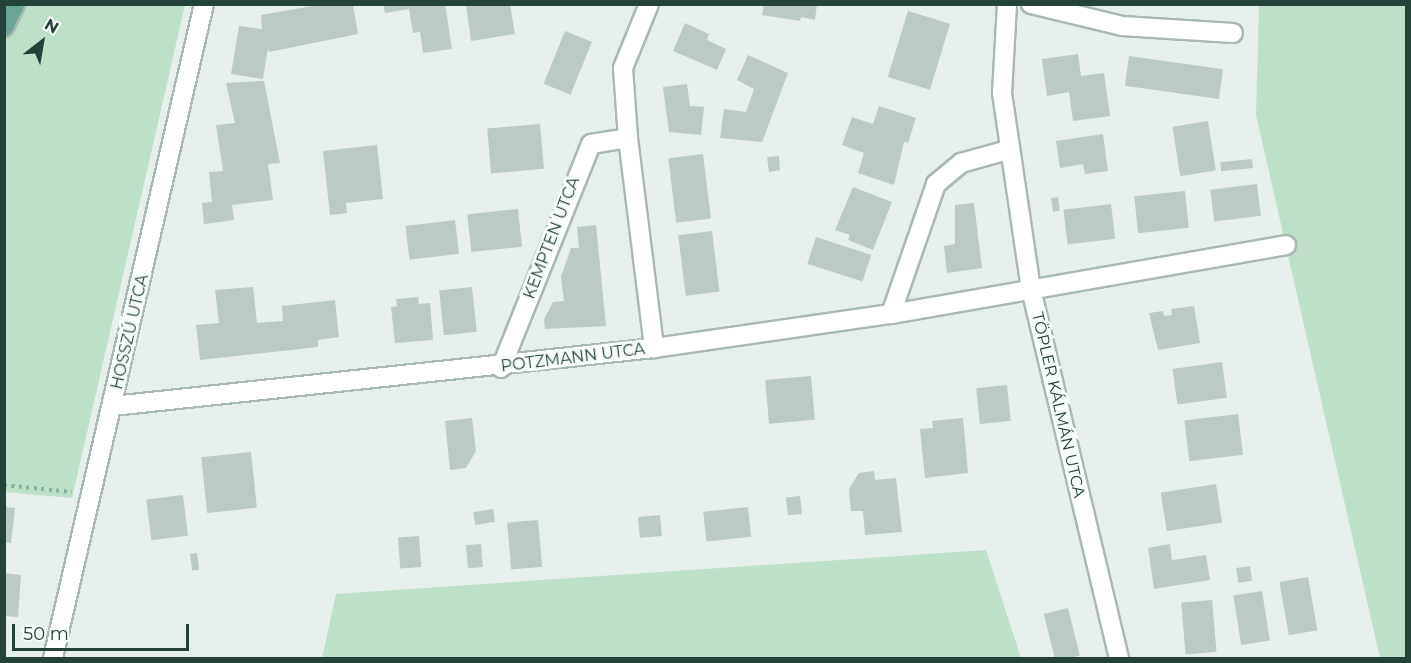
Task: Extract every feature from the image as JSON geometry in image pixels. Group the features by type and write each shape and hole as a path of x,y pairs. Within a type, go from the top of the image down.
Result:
{"main road":[{"path":"4,27 15,4"}],"street":[{"name":"HOSSZÚ UTCA","path":"53,658 89,494 112,406 204,4"},
{"path":"649,4 623,68 628,138 654,348"},
{"name":"TÖPLER KÁLMÁN UTCA","path":"1007,4 1002,93 1008,150 1031,289 1119,658"},
{"path":"1031,4 1122,26 1233,33"},
{"name":"KEMPTEN UTCA","path":"501,368 591,144 628,138"},
{"path":"891,314 936,184 961,163 1008,150"},
{"name":"POTZMANN UTCA","path":"112,406 501,368 654,348 891,314 1286,245"}],"path":[{"path":"4,485 89,494"}],"green space":[{"path":"4,5 185,5 72,498 5,492"},
{"path":"1259,5 1406,5 1406,658 1380,658 1256,115"},
{"path":"986,550 1021,658 322,658 336,594"}],"building":[{"path":"324,4 353,4 358,34 269,52 268,48 263,79 231,74 239,26 262,29 261,15"},
{"path":"383,4 445,4 452,49 423,53 420,32 413,33 409,9 385,13"},
{"path":"764,4 817,4 815,20 801,17 800,21 762,15"},
{"path":"466,5 510,5 515,34 471,41"},
{"path":"908,11 950,24 930,90 888,77"},
{"path":"685,23 709,34 707,40 726,49 717,70 673,51"},
{"path":"565,31 592,42 571,95 544,84"},
{"path":"1078,54 1081,76 1104,73 1110,116 1073,121 1069,92 1047,96 1042,59"},
{"path":"748,55 788,73 762,142 720,138 724,109 746,112 754,89 737,80"},
{"path":"1129,56 1223,69 1219,99 1125,86"},
{"path":"264,81 280,163 268,164 273,200 232,205 234,220 204,224 202,203 212,202 209,172 223,171 216,125 235,123 226,83"},
{"path":"687,84 690,106 704,107 701,135 669,132 663,87"},
{"path":"879,106 916,118 908,143 904,142 894,185 858,173 864,153 842,145 852,117 873,124"},
{"path":"1208,121 1216,170 1180,176 1172,127"},
{"path":"540,124 544,169 491,173 487,129"},
{"path":"1103,134 1108,171 1085,174 1083,164 1060,168 1056,141"},
{"path":"377,145 383,199 346,203 347,213 330,215 323,151"},
{"path":"703,154 711,219 676,223 668,158"},
{"path":"779,156 780,170 769,172 767,157"},
{"path":"1252,159 1253,168 1221,171 1220,162"},
{"path":"1257,184 1261,216 1214,221 1210,190"},
{"path":"853,187 892,202 873,250 848,240 850,235 835,230"},
{"path":"1185,191 1189,228 1138,233 1134,196"},
{"path":"1058,197 1060,211 1053,212 1051,198"},
{"path":"974,203 982,268 947,273 944,246 955,244 955,205"},
{"path":"1111,204 1115,239 1068,245 1063,210"},
{"path":"518,209 522,247 471,252 467,214"},
{"path":"455,220 459,254 410,260 405,226"},
{"path":"596,225 606,326 545,329 544,319 553,302 564,301 561,277 571,248 579,248 577,227"},
{"path":"712,231 719,292 686,296 678,235"},
{"path":"816,237 871,255 863,282 807,264"},
{"path":"253,287 257,323 283,321 282,306 335,300 339,337 318,340 318,347 200,360 196,325 219,323 215,290"},
{"path":"472,287 477,332 444,335 439,290"},
{"path":"418,297 419,304 430,303 433,340 395,343 391,307 397,306 396,299"},
{"path":"1194,306 1200,343 1158,350 1149,313 1163,311 1164,316 1172,315 1171,309"},
{"path":"1222,362 1227,398 1177,405 1172,369"},
{"path":"811,376 815,420 769,424 765,380"},
{"path":"1007,385 1011,421 980,424 976,388"},
{"path":"1238,414 1243,455 1189,461 1184,421"},
{"path":"472,418 476,451 466,468 450,470 445,421"},
{"path":"963,418 968,473 925,478 920,429 933,428 932,421"},
{"path":"251,452 257,508 207,513 201,457"},
{"path":"874,471 875,480 896,478 902,532 865,535 863,511 851,511 849,489 859,473"},
{"path":"1216,484 1222,523 1167,531 1161,493"},
{"path":"183,495 188,536 151,540 146,500"},
{"path":"800,496 802,514 788,515 786,497"},
{"path":"4,507 15,508 11,543 4,542"},
{"path":"748,507 751,537 706,542 703,512"},
{"path":"493,509 495,522 475,525 473,512"},
{"path":"660,515 662,536 640,538 638,517"},
{"path":"538,520 542,567 511,570 507,523"},
{"path":"419,536 421,567 400,568 398,537"},
{"path":"481,544 483,567 468,568 466,545"},
{"path":"1170,544 1172,560 1206,555 1210,580 1154,589 1148,548"},
{"path":"197,553 199,570 192,571 190,554"},
{"path":"1250,566 1252,581 1238,583 1236,568"},
{"path":"4,573 21,575 18,617 4,616"},
{"path":"1308,577 1317,630 1289,635 1279,582"},
{"path":"1262,591 1270,640 1241,645 1233,596"},
{"path":"1212,600 1217,652 1186,655 1181,603"},
{"path":"1068,608 1080,656 1055,658 1044,614"}]}
